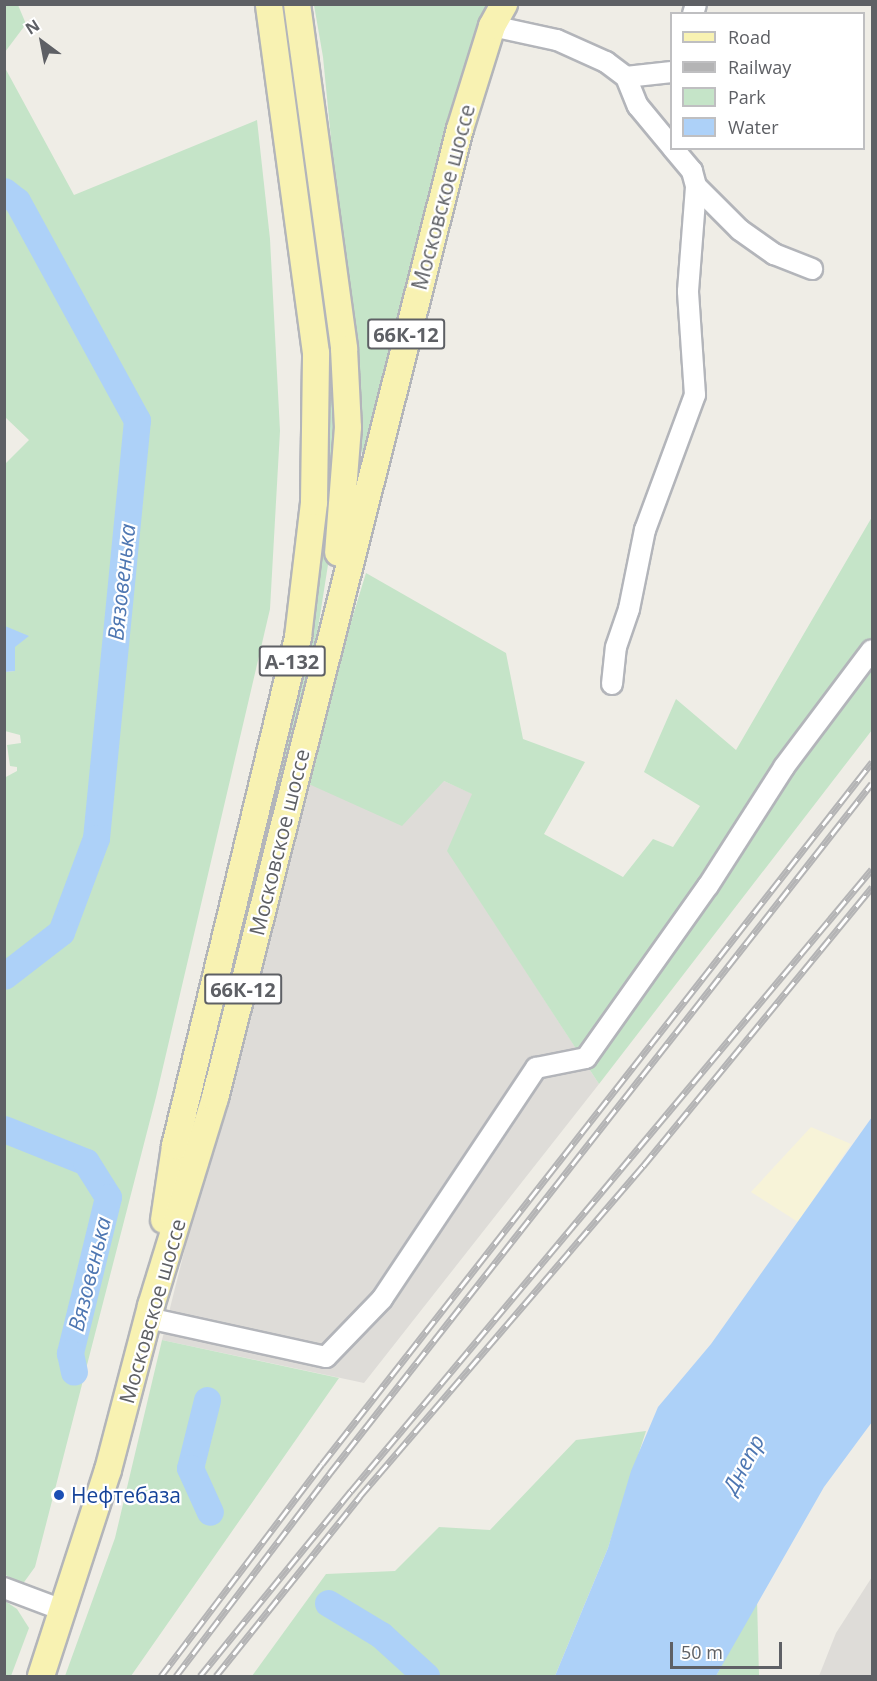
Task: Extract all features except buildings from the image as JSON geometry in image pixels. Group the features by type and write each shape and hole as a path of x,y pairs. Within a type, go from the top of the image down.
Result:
{"main road":[{"name":"А-132","path":"150,1312 176,1146 298,637 314,502 315,353 269,4"},
{"name":"А-132","path":"297,4 337,282 348,427 346,486 324,669"},
{"name":"Московское шоссе","path":"41,1677 65,1611 150,1312 215,1098 324,669 394,379 460,129 498,15"}],"street":[{"path":"498,15 606,62 626,77 638,106 670,146"},
{"path":"626,77 670,72"},
{"path":"612,684 616,647 629,609 645,530 695,395 688,291 696,186 692,171 674,150"},
{"path":"696,186 740,230 774,254 812,269"},
{"path":"150,1312 326,1357 382,1299 536,1068 586,1058 708,886 784,767 873,650"},
{"path":"4,1588 65,1611"}],"shaded area":[{"path":"302,781 444,781 473,794 448,851 599,1084 364,1383 162,1340"},
{"path":"872,1577 872,1676 819,1676 836,1633"}],"green space":[{"path":"5,4 18,5 26,24 5,52"},
{"path":"278,5 290,5 328,286 337,428 330,552 311,673 199,1104 198,1096 320,552"},
{"path":"314,5 491,5 364,476 323,57"},
{"path":"4,66 74,195 257,120 270,239 280,431 270,609 156,1097 35,1567 22,1585 4,1574 4,778 17,771 17,767 10,766 7,745 21,743 20,735 5,731 4,672 15,671 5,626 4,465 29,440 5,417"},
{"path":"872,517 872,730 599,1084 447,851 472,794 444,781 402,826 302,781 366,573 506,653 523,739 585,762 544,834 623,877 653,839 673,847 700,806 644,772 676,699 736,750"},
{"path":"162,1340 339,1378 131,1676 65,1676 115,1538"},
{"path":"646,1431 608,1548 555,1676 252,1676 326,1574 395,1571 439,1527 490,1530 576,1440"},
{"path":"757,1599 759,1676 716,1676"},
{"path":"5,1601 17,1609 29,1628 11,1676 5,1676"}],"sand":[{"path":"811,1127 851,1144 798,1222 751,1192"}],"water":[{"path":"5,626 29,636 15,647 15,671 5,672"},
{"name":"Днепр","path":"872,1117 872,1422 824,1487 716,1676 555,1676 608,1548 631,1471 658,1407 711,1344"}],"waterway":[{"name":"Вязовенька","path":"4,191 17,201 137,420 96,838 61,932 4,976"},
{"name":"Вязовенька","path":"4,1129 86,1162 108,1197 70,1353 74,1372"},
{"name":"Вязовенька","path":"207,1400 190,1468 210,1512"},
{"name":"Вязовенька","path":"328,1603 381,1635 426,1676"}],"railway":[{"path":"161,1676 322,1464 872,762"},
{"path":"176,1676 330,1473 872,783"},
{"path":"200,1676 351,1491 872,869"},
{"path":"216,1676 360,1496 643,1166 872,887"}],"place":[{"name":"Нефтебаза","path":"59,1495"}]}
